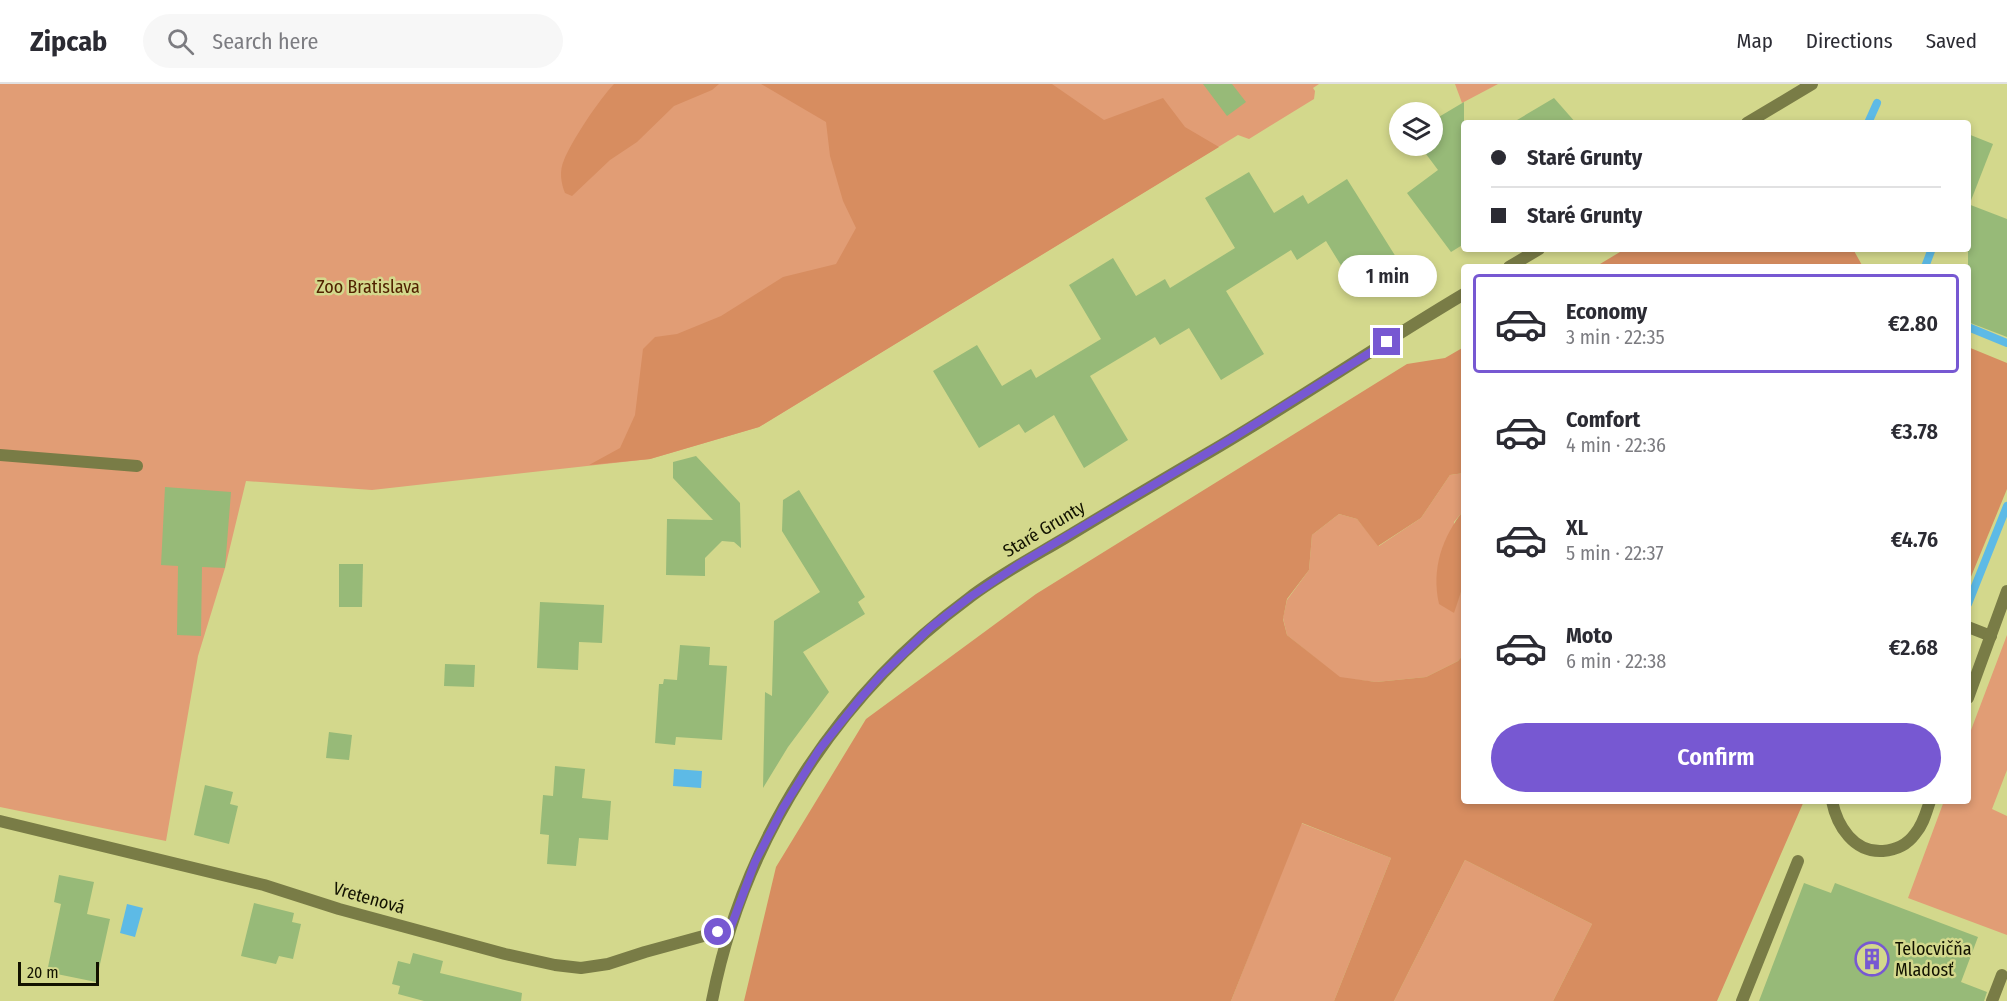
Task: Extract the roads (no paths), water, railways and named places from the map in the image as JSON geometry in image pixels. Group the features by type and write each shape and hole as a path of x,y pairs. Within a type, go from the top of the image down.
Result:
{"street":[{"path":"1752,120 1812,84"},
{"path":"1514,264 1534,252"},
{"name":"Staré Grunty","path":"712,1001 729,932 755,862 783,808 819,750 859,700 930,628 970,597 1018,565 1231,439 1461,296"},
{"path":"0,455 137,466"},
{"path":"1971,690 2007,591"},
{"path":"1971,628 1991,636"},
{"path":"1833,804 1835,816 1845,833 1859,846 1875,851 1891,850 1904,845 1922,825 1929,804"},
{"name":"Vretenová","path":"0,821 264,885 350,912 505,954 555,965 581,968 608,964 718,932 729,932"},
{"path":"1742,1001 1798,861"},
{"path":"1992,1001 2002,975"}],"water":[{"path":"674,769 702,771 701,788 673,786"},
{"path":"127,904 143,908 135,937 120,933"}],"waterway":[{"path":"1869,120 1877,103"},
{"path":"1926,264 1931,252"},
{"path":"1971,328 2007,343"},
{"path":"1971,596 2007,506"}],"place":[{"name":"Telocvičňa Mladosť","path":"1872,959"}],"park label":[{"name":"Zoo Bratislava","path":"368,287"}]}
